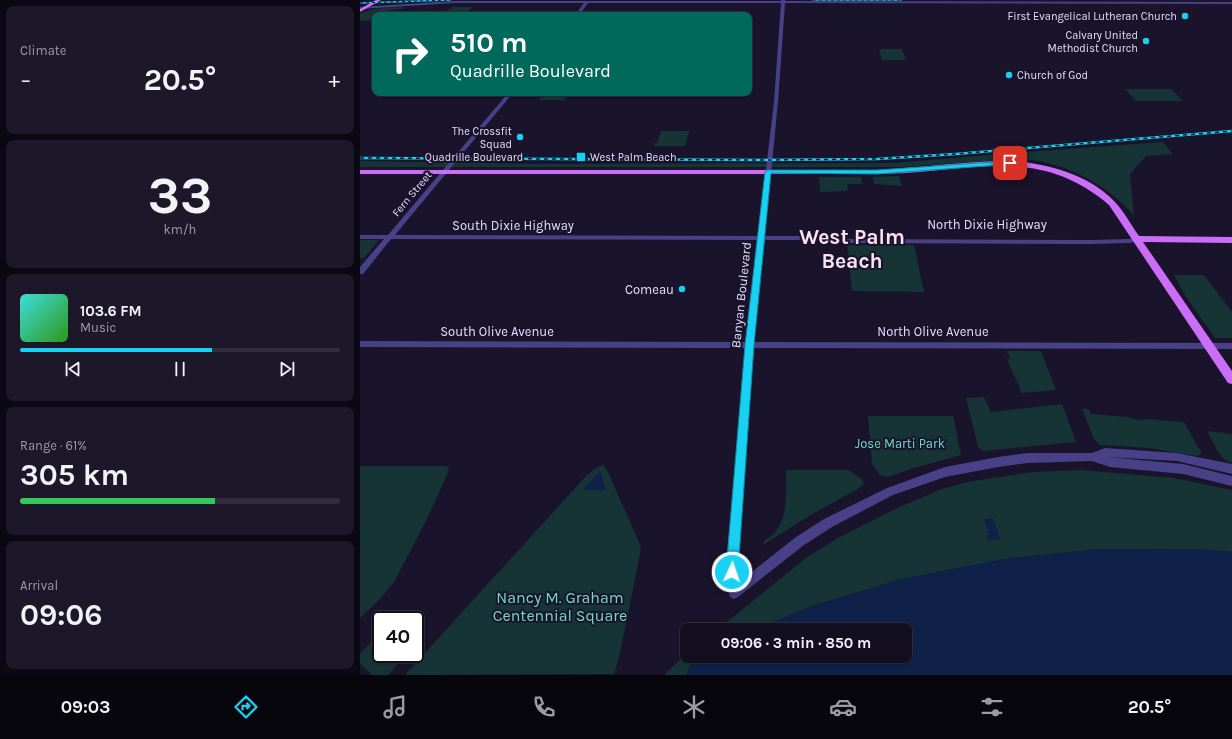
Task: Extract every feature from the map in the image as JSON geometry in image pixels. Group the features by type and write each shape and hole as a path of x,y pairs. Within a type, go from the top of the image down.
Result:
{"main road":[{"path":"362,6 373,0"},
{"path":"362,6 379,0"},
{"name":"Quadrille Boulevard","path":"360,168 662,173 685,171 892,171 999,163 1038,166 1068,175 1100,192 1116,208 1232,380"},
{"name":"Quadrille Boulevard","path":"360,172 446,170"},
{"name":"North Dixie Highway","path":"1137,239 1232,240"}],"street":[{"path":"362,6 428,3 783,1 1232,3"},
{"name":"Banyan Boulevard","path":"783,1 776,102 750,345 734,540 732,572 734,593 800,541 828,523 898,488 945,472 973,466 1033,458 1092,457"},
{"path":"579,12 587,2"},
{"path":"704,2 740,2"},
{"path":"720,3 731,2"},
{"name":"Fern Street","path":"360,272 508,96"},
{"name":"South Dixie Highway","path":"360,236 666,237"},
{"name":"North Dixie Highway","path":"666,237 1090,242 1129,241 1137,239"},
{"name":"South Olive Avenue","path":"360,344 635,345"},
{"name":"North Olive Avenue","path":"635,345 1045,344 1232,346"},
{"path":"1092,457 1105,452 1177,457 1232,469"},
{"path":"1092,457 1110,462 1183,468 1232,481"}],"green space":[{"path":"452,7 473,7 467,12 445,12"},
{"path":"380,8 404,8 390,10 388,12 372,12 372,20 360,21 360,14"},
{"path":"879,49 902,49 906,60 882,60"},
{"path":"1125,89 1171,89 1183,101 1136,101"},
{"path":"542,96 567,96 564,100 539,100"},
{"path":"661,131 689,131 685,146 654,146 655,143 657,143"},
{"path":"1163,142 1173,154 1146,156 1130,174 1134,216 1111,194 1082,176 1050,163 1018,159 1014,153"},
{"path":"1012,153 1017,159 901,167 360,167 360,161 546,164 894,163"},
{"path":"899,176 902,186 874,184 873,177"},
{"path":"819,177 861,177 862,184 847,184 848,191 820,192"},
{"path":"551,220 572,221 567,232 545,232"},
{"path":"360,240 379,240 364,258 360,258"},
{"path":"847,245 914,245 924,292 852,291"},
{"path":"1174,275 1204,275 1232,312 1232,338 1215,338 1186,297"},
{"path":"1007,351 1041,351 1056,390 1021,393 1007,359 1010,359"},
{"path":"984,397 991,412 1062,404 1076,442 983,451 978,447 966,398"},
{"path":"1082,409 1088,409 1091,414 1127,417 1138,420 1147,419 1184,422 1201,454 1197,456 1149,448 1100,445 1094,439"},
{"name":"Jose Marti Park","path":"868,416 953,416 961,455 888,477 880,475 872,464"},
{"path":"1207,431 1232,434 1232,463 1223,458"},
{"name":"Nancy M. Graham Centennial Square","path":"603,465 607,470 641,549 619,658 614,674 405,675 416,663 424,663 424,654 587,475"},
{"path":"360,466 447,466 449,470 427,519 394,582 381,598 360,618"},
{"path":"786,470 849,470 862,479 864,484 763,545 764,541 778,528 785,510"},
{"path":"1081,470 1174,478 1232,490 1232,552 1208,550 1099,549 1005,559 902,579 812,606 771,623 726,623 807,557 838,538 893,510 939,490 967,482 1033,472"},
{"path":"372,641 372,663 398,663 388,675 372,675 360,663 360,654"},
{"path":"680,660 680,663 692,663 686,675 664,675"}],"water":[{"path":"600,471 606,490 583,490"},
{"path":"993,518 1000,539 988,540 986,535 989,535 984,519"},
{"path":"1099,549 1208,550 1232,552 1232,675 686,675 692,663 912,663 912,623 771,623 812,606 902,579 1005,559"}],"railway":[{"path":"360,3 450,0"},
{"path":"813,0 901,0"},
{"path":"360,158 762,160 877,159 956,154 1232,131"}],"place":[{"name":"First Evangelical Lutheran Church","path":"1185,16"},
{"name":"Calvary United Methodist Church","path":"1146,41"},
{"name":"Church of God","path":"1009,75"},
{"name":"The Crossfit Squad","path":"520,137"},
{"name":"West Palm Beach","path":"581,157"},
{"name":"Comeau","path":"682,289"}],"district":[{"name":"West Palm Beach","path":"852,249"}],"route":[{"path":"732,572 750,345 768,172 877,172 1010,163"}]}
